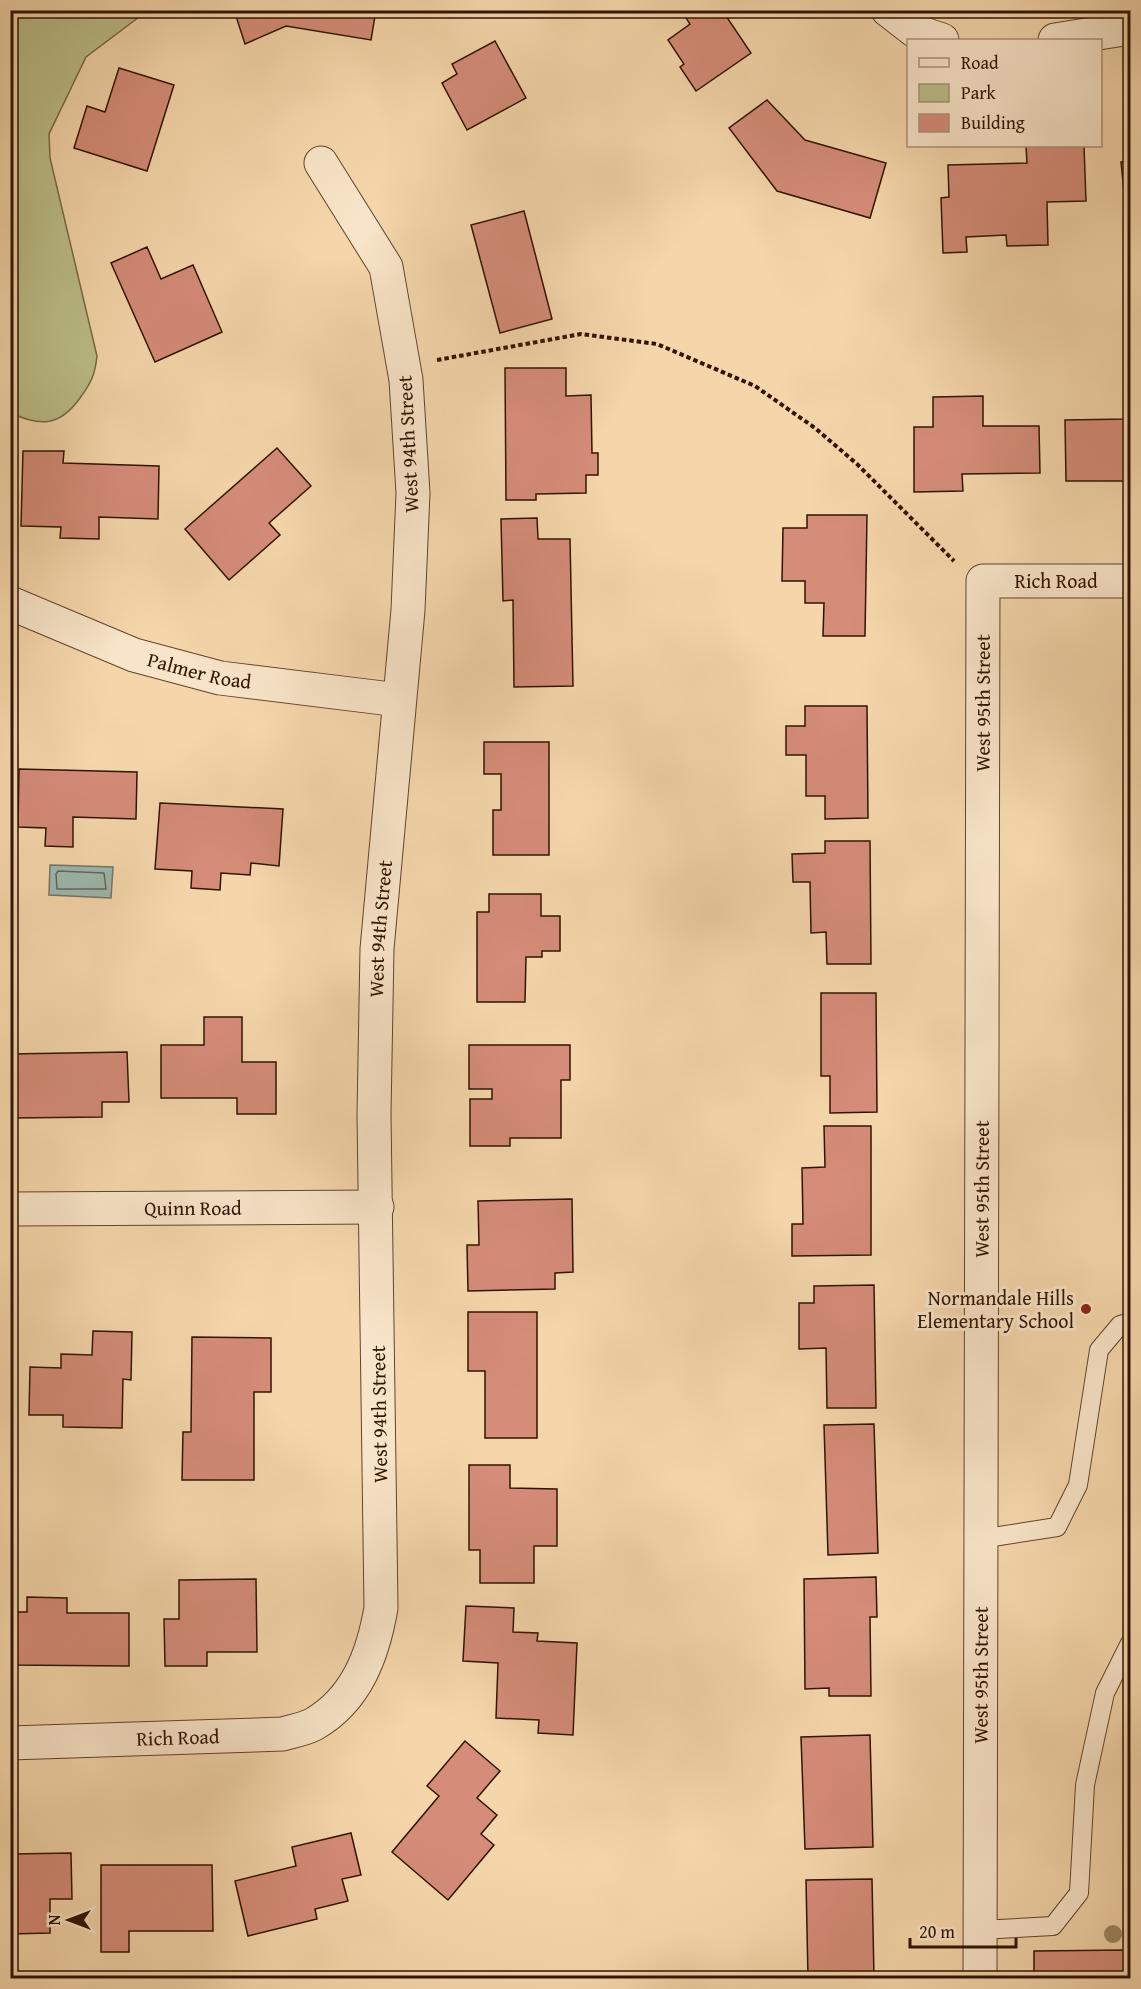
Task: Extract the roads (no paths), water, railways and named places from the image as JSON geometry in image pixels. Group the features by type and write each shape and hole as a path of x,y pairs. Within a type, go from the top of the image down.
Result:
{"street":[{"path":"888,10 915,31 939,39"},
{"path":"1061,39 1131,28"},
{"name":"West 94th Street","path":"321,162 386,267 403,364 413,493 408,610 377,949 374,1114 381,1608 374,1644 361,1676 338,1705"},
{"name":"Rich Road","path":"983,585 1131,580"},
{"name":"West 95th Street","path":"980,1978 983,585"},
{"name":"Palmer Road","path":"10,603 134,655 220,678 399,700"},
{"name":"Quinn Road","path":"10,1209 377,1207"},
{"name":"Rich Road","path":"10,1743 283,1734 313,1724 338,1705"}],"lane":[{"path":"980,1539 1057,1527 1078,1485 1099,1350 1120,1326 1131,1322"},
{"path":"980,1930 1053,1926 1079,1893 1085,1785 1105,1693 1131,1643"}],"water":[{"path":"50,865 113,867 111,898 49,895"}],"place":[{"name":"Normandale Hills Elementary School","path":"1086,1309"}]}
